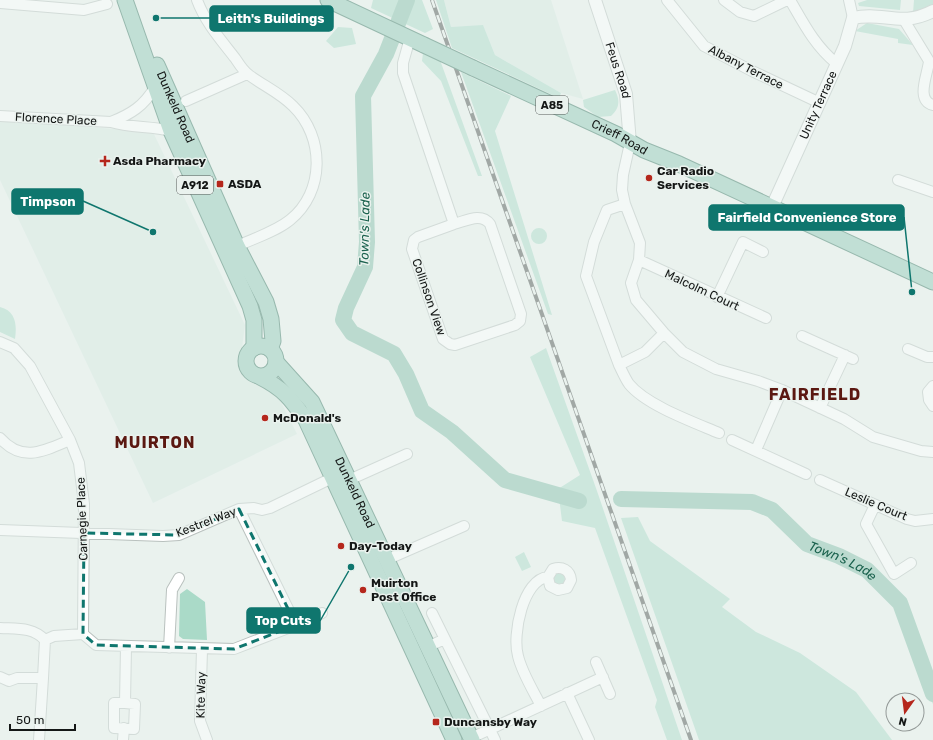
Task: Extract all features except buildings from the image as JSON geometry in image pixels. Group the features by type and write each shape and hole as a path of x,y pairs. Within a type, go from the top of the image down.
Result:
{"main road":[{"name":"Dunkeld Road","path":"125,0 154,87 171,131 231,249 267,308 271,319 273,355 312,402 471,739"},
{"name":"Crieff Road","path":"328,0 616,134 630,143 933,282"},
{"name":"Dunkeld Road","path":"132,22 149,49 231,249 254,320 254,348"},
{"path":"254,348 262,346 273,355 273,371 265,376 260,376"},
{"name":"A912","path":"254,348 247,355 246,365 250,372 260,376"},
{"name":"Dunkeld Road","path":"260,376 278,386 291,399 306,420 454,740"}],"street":[{"path":"197,0 211,26 247,74 281,96 302,116 313,137 317,164 312,190 298,212 276,228 231,249"},
{"name":"Feus Road","path":"595,0 626,94 630,143"},
{"name":"Albany Terrace","path":"666,0 704,46 752,72 820,104"},
{"path":"724,0 740,12 754,16 787,0"},
{"path":"790,0 809,34 822,51 836,63"},
{"path":"848,0 853,18 863,16 904,20 933,11"},
{"path":"0,3 84,10 107,4"},
{"name":"Unity Terrace","path":"772,207 845,46 853,18"},
{"path":"904,20 929,61 923,91 925,99 933,105"},
{"path":"403,35 403,73 454,224"},
{"path":"186,101 247,74"},
{"name":"Florence Place","path":"111,122 135,111 148,98 154,87"},
{"name":"Florence Place","path":"0,116 111,122 122,125 155,127 171,131"},
{"path":"630,143 623,175 622,190 625,204 640,243 639,260 631,283 636,300 664,333 683,352 716,369 758,381 782,390 844,419 873,437 921,451 933,452"},
{"path":"898,180 933,192"},
{"path":"625,204 607,210 594,242 586,276 619,364 629,384 644,397 659,406 719,433"},
{"name":"Collinson View","path":"477,217 483,218 490,224 521,314 520,321 515,324 455,345 450,344 443,339 412,249 414,240 418,237 454,224 477,217"},
{"path":"717,297 742,242 763,252"},
{"name":"Malcolm Court","path":"639,260 717,297 766,318"},
{"path":"619,364 645,352 664,333"},
{"path":"802,336 849,357 820,408"},
{"name":"Carnegie Place","path":"0,342 14,348 23,356 70,440 80,463 83,489 84,533 83,634"},
{"path":"908,349 927,357 933,357"},
{"path":"933,386 928,392 929,400 933,406"},
{"path":"756,450 782,390"},
{"path":"1,442 16,452 25,454 35,453 70,440"},
{"path":"732,440 806,474"},
{"path":"349,480 407,454"},
{"name":"Kestrel Way","path":"0,530 163,536 179,535 239,509 254,508 262,510 270,508 332,478"},
{"name":"Leslie Court","path":"820,480 907,519 915,521 933,519"},
{"path":"875,505 866,524 894,574 911,563"},
{"path":"239,509 296,625"},
{"path":"386,560 464,526"},
{"path":"541,706 518,658 516,644 520,616 528,591 538,579 548,577"},
{"path":"169,648 172,590 179,578"},
{"path":"45,640 54,636 83,634 96,645 234,649 296,625 322,613"},
{"path":"432,613 495,740"},
{"path":"0,628 31,630 40,634 45,640 39,740"},
{"path":"428,646 445,639"},
{"path":"125,703 126,646"},
{"name":"Kite Way","path":"202,649 200,721 207,740"},
{"path":"596,662 610,694"},
{"path":"0,677 9,681 18,678 43,678"},
{"path":"471,739 603,677"},
{"path":"567,694 589,740"},
{"path":"114,702 125,703 135,704 134,729 114,728 114,702"},
{"path":"123,740 124,728"}],"highlighted area":[{"path":"239,509 296,625 234,649 96,645 83,634 84,533 179,535"}],"shaded area":[{"path":"444,0 551,0 583,99 561,93 495,55 483,26 451,27"},
{"path":"0,120 153,132 245,325 241,356 254,383 278,396 297,434 153,503 0,180"}],"green space":[{"path":"373,0 422,0 433,29 425,33 371,8"},
{"path":"436,0 444,0 451,27 483,25 495,55 561,93 559,98 452,48"},
{"path":"867,0 901,0 900,10 859,6 858,3"},
{"path":"914,0 933,0 933,5 913,13"},
{"path":"867,23 899,29 913,45 898,43 898,39 855,31"},
{"path":"338,27 352,28 356,44 334,48 326,41"},
{"path":"423,53 440,60 482,176 478,176 441,81 422,61"},
{"path":"461,72 511,96 495,131 552,315 548,314"},
{"path":"615,90 618,97 618,107 611,116 598,117 584,107 583,100"},
{"path":"536,228 542,228 547,233 545,242 542,244 536,244 531,239 531,233"},
{"path":"0,307 9,312 14,319 16,329 15,339 0,332"},
{"path":"546,348 597,491 682,740 667,740 655,707 657,700 595,528 562,521 558,489 580,475 530,357"},
{"path":"638,517 650,541 730,599 722,607 756,632 800,653 856,692 892,740 699,740 621,518"},
{"path":"524,552 531,567 522,571 515,557"},
{"path":"557,573 561,573 565,579 561,585 557,585 553,581 553,577"},
{"path":"187,589 205,602 207,640 183,639 179,636 180,594"},
{"path":"933,682 933,704 921,684"}],"waterway":[{"name":"Town's Lade","path":"407,0 386,54 363,96 367,242 365,267 346,308 343,320 352,333 394,354 406,374 422,411 452,432 505,480 579,501"},
{"name":"Town's Lade","path":"621,499 752,502 772,510 807,544 839,556 867,570 900,603 933,694"}],"railway":[{"path":"432,0 691,740"}],"place":[{"name":"Leith's Buildings","path":"156,18"},
{"name":"Asda Pharmacy","path":"105,161"},
{"name":"Car Radio Services","path":"649,178"},
{"name":"ASDA","path":"220,184"},
{"name":"Timpson","path":"153,232"},
{"name":"Fairfield Convenience Store","path":"912,292"},
{"name":"McDonald's","path":"265,418"},
{"name":"Day-Today","path":"341,546"},
{"name":"Top Cuts","path":"351,567"},
{"name":"Muirton Post Office","path":"363,590"},
{"name":"Duncansby Way","path":"436,722"}],"district":[{"name":"FAIRFIELD","path":"815,394"},
{"name":"MUIRTON","path":"155,442"}]}
